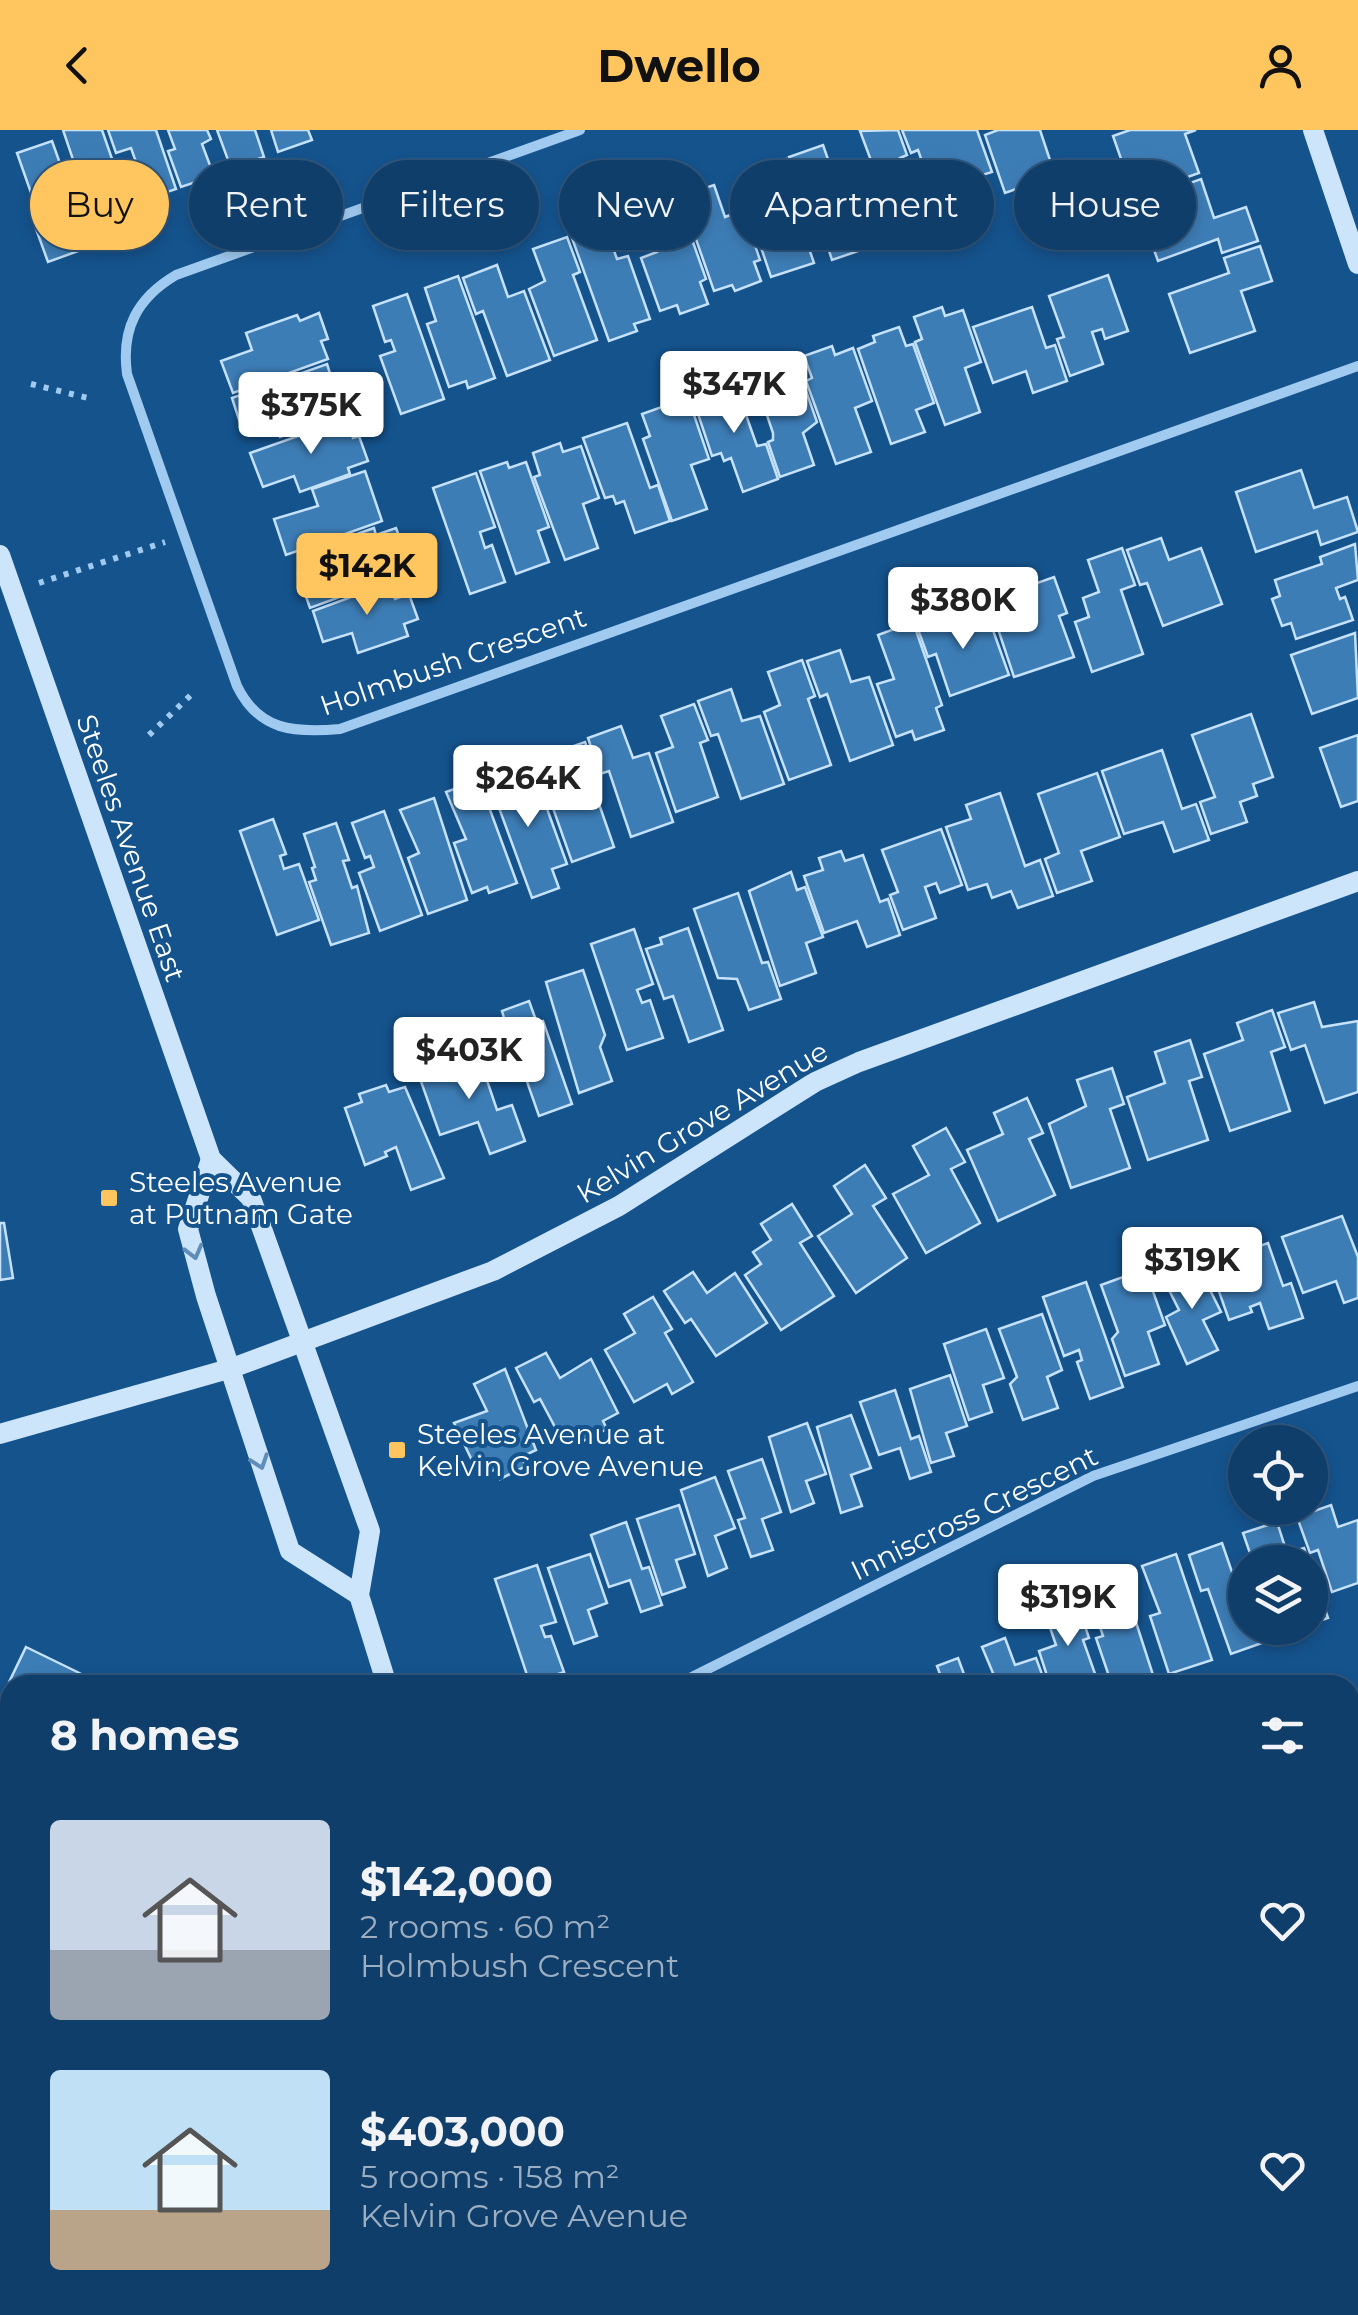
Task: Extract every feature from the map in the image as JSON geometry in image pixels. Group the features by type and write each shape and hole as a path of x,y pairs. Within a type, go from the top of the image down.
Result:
{"main road":[{"path":"1313,130 1358,264"},
{"name":"Steeles Avenue East","path":"0,556 210,1159 251,1198 370,1531 359,1595 384,1675"},
{"name":"Kelvin Grove Avenue","path":"0,1434 232,1368 494,1271 548,1245 815,1082 904,1042 1358,881"},
{"path":"210,1159 188,1229 206,1296 290,1551 359,1595"}],"street":[{"name":"Holmbush Crescent","path":"580,130 176,275 142,302 126,336 127,374 237,686 253,712 289,731 340,729 1358,366"},
{"name":"Inniscross Crescent","path":"696,1675 1093,1476 1358,1386"}],"path":[{"path":"32,384 92,398"},
{"path":"13,593 185,536"},
{"path":"149,735 192,694"}],"building":[{"path":"63,130 102,130 112,160 73,160"},
{"path":"108,130 156,130 166,160 135,160 131,148 116,153"},
{"path":"168,130 207,130 211,139 202,144 208,160 189,160 189,184 181,187 168,151 175,149"},
{"path":"217,130 255,130 264,157 228,160"},
{"path":"271,130 308,130 312,140 278,152"},
{"path":"898,130 907,155 901,160 871,160 860,131"},
{"path":"902,130 977,130 988,160 921,160 918,150 911,153"},
{"path":"998,130 1040,130 1050,160 1014,160 1014,190 1005,193 985,135"},
{"path":"1130,130 1196,130 1185,134 1194,160 1121,160 1113,136"},
{"path":"52,141 59,160 30,160 30,190 17,153"},
{"path":"823,145 828,160 790,160 789,157"},
{"path":"169,168 176,189 169,191"},
{"path":"1201,179 1214,218 1246,207 1258,241 1222,253 1218,239 1196,247 1196,181"},
{"path":"714,185 725,217 730,215 730,250 757,250 760,260 754,262 761,281 735,291 732,285 714,291 700,250 710,250 710,186"},
{"path":"559,240 559,250 572,250 580,272 573,275 597,340 554,356 529,289 545,281 533,250"},
{"path":"1260,246 1272,281 1241,291 1255,331 1190,353 1169,294 1229,273 1224,258"},
{"path":"44,250 81,250 48,262"},
{"path":"576,250 614,250 617,259 628,256 650,319 634,324 637,331 609,341"},
{"path":"696,250 706,279 700,282 708,304 680,314 677,305 660,311 641,258 657,252"},
{"path":"762,250 810,250 814,263 771,277"},
{"path":"829,250 861,250 832,260"},
{"path":"1154,250 1188,250 1158,261"},
{"path":"497,265 508,297 524,291 550,360 507,376 483,311 476,314 463,278"},
{"path":"1108,275 1128,331 1105,339 1102,329 1092,332 1103,364 1070,376 1057,339 1064,337 1049,296"},
{"path":"458,276 495,378 468,388 466,381 449,387 427,324 436,321 425,288"},
{"path":"407,294 444,399 401,414 380,356 395,351 391,340 385,342 373,306"},
{"path":"942,307 945,316 963,310 981,362 965,368 980,412 945,425 915,342 922,339 914,317"},
{"path":"1032,307 1046,348 1055,345 1067,381 1033,393 1026,371 993,383 973,327"},
{"path":"319,313 328,339 321,341 328,359 233,393 221,361 252,350 246,333 297,315 300,321"},
{"path":"899,327 906,346 913,344 934,403 916,410 925,432 891,444 858,349 875,342 873,336"},
{"path":"832,346 835,355 853,348 872,401 855,408 871,452 836,464 806,381 812,378 804,356"},
{"path":"327,364 333,383 339,381 348,407 329,413 331,419 280,437 274,421 243,432 232,398"},
{"path":"799,371 817,422 803,433 814,465 780,477 768,442 773,440 773,433 757,386"},
{"path":"734,381 757,446 766,444 778,479 743,492 731,458 724,461 721,453 712,456 692,396"},
{"path":"670,404 673,412 691,406 709,459 691,465 707,509 672,521 643,439 650,436 642,414"},
{"path":"346,419 353,438 359,436 368,461 348,468 350,474 300,492 294,476 263,487 250,453"},
{"path":"627,423 650,488 658,485 670,521 635,533 624,501 616,504 613,496 605,498 583,438"},
{"path":"560,443 563,452 581,446 599,498 583,504 598,548 565,560 534,477 540,475 533,453"},
{"path":"507,462 509,468 526,462 549,527 538,531 549,562 516,574 480,471"},
{"path":"1301,470 1314,508 1347,497 1358,532 1321,545 1317,531 1256,552 1236,492"},
{"path":"365,471 382,521 286,555 274,519 318,506 312,489"},
{"path":"476,473 495,527 480,532 485,548 492,545 505,582 470,594 433,488"},
{"path":"374,528 376,535 396,528 405,552 398,554 405,573 310,608 298,574 330,563 324,546"},
{"path":"1161,538 1169,560 1201,548 1222,604 1163,626 1147,583 1140,585 1127,550"},
{"path":"1355,544 1358,580 1336,588 1340,599 1345,597 1353,620 1296,639 1291,623 1282,626 1272,599 1280,596 1275,580 1322,564 1320,557"},
{"path":"1122,548 1135,585 1121,590 1143,654 1092,672 1075,622 1089,617 1083,598 1099,592 1088,560"},
{"path":"1054,577 1067,613 1059,616 1074,657 1014,677 995,620 1027,611 1020,589"},
{"path":"389,583 395,599 409,594 418,619 404,624 408,636 358,653 352,633 323,642 313,611"},
{"path":"948,609 956,632 989,619 1009,675 950,696 936,654 928,657 915,621"},
{"path":"913,622 942,705 936,708 944,730 915,740 912,731 896,737 877,684 894,679 878,635"},
{"path":"1355,633 1358,698 1312,714 1291,655"},
{"path":"840,650 851,682 869,677 893,745 850,761 827,694 820,697 807,661"},
{"path":"802,660 815,696 808,699 831,765 789,780 764,712 780,705 768,672"},
{"path":"731,689 742,721 760,716 784,784 741,799 718,734 711,736 698,701"},
{"path":"694,704 708,740 700,743 718,797 676,812 656,753 673,747 661,716"},
{"path":"1251,714 1273,777 1253,784 1257,796 1240,802 1247,822 1211,834 1200,802 1215,797 1192,735"},
{"path":"621,726 633,758 649,753 673,822 631,837 609,771 600,774 588,738"},
{"path":"1358,735 1358,801 1341,807 1320,748"},
{"path":"585,742 598,778 591,781 614,847 572,862 548,794 563,787 551,754"},
{"path":"1162,750 1182,809 1196,804 1209,840 1174,852 1163,822 1124,834 1102,771"},
{"path":"520,762 532,798 526,800 531,812 546,806 567,864 552,869 559,888 532,898 487,775"},
{"path":"1097,773 1120,837 1081,851 1092,881 1057,893 1045,859 1059,853 1038,794"},
{"path":"479,780 517,883 489,893 487,887 472,893 454,843 466,839 446,792"},
{"path":"1000,793 1025,866 1040,860 1053,896 1018,908 1011,891 992,898 987,884 968,890 946,827 971,819 966,805"},
{"path":"434,798 467,900 428,914 408,858 419,853 400,810"},
{"path":"384,811 422,915 380,931 359,873 374,867 370,856 365,858 352,823"},
{"path":"273,819 286,854 280,856 284,869 299,864 319,920 277,935 240,831"},
{"path":"336,823 349,860 343,861 352,888 357,886 369,933 331,945 309,882 316,880 312,868 315,867 304,834"},
{"path":"941,829 962,885 940,893 936,883 925,887 936,918 903,930 890,895 898,892 882,850"},
{"path":"841,851 845,861 863,855 880,902 888,899 900,935 867,947 857,921 824,933 804,876 823,870 819,858"},
{"path":"791,872 797,890 805,887 823,937 806,943 816,973 780,986 749,891"},
{"path":"738,893 762,963 768,962 781,999 749,1010 737,979 718,978 694,909"},
{"path":"688,928 723,1030 689,1042 673,996 664,999 646,949 662,944 660,938"},
{"path":"634,929 653,984 637,990 642,1003 650,1000 663,1038 627,1050 591,944"},
{"path":"583,970 605,1035 600,1047 612,1081 579,1093 546,982"},
{"path":"529,1001 537,1023 543,1021 572,1104 539,1116 524,1073 507,1079 487,1024 504,1018 502,1011"},
{"path":"1314,1002 1322,1027 1358,1021 1358,1092 1325,1103 1305,1045 1291,1050 1278,1013"},
{"path":"1272,1010 1285,1047 1271,1052 1290,1111 1230,1131 1204,1054 1243,1040 1237,1023"},
{"path":"1190,1040 1202,1077 1189,1081 1208,1140 1148,1160 1127,1097 1165,1083 1155,1052"},
{"path":"477,1051 497,1110 512,1105 525,1141 490,1154 478,1122 440,1135 418,1073"},
{"path":"1112,1068 1124,1104 1110,1109 1130,1168 1071,1188 1049,1124 1086,1106 1077,1080"},
{"path":"386,1085 389,1092 405,1087 444,1178 411,1190 396,1147 385,1152 387,1156 365,1165 345,1108 362,1102 359,1094"},
{"path":"1027,1098 1043,1133 1029,1139 1055,1195 998,1221 967,1150 1003,1134 994,1113"},
{"path":"946,1128 965,1162 951,1169 980,1223 926,1253 893,1194 929,1175 913,1146"},
{"path":"865,1165 886,1198 873,1206 907,1258 856,1293 818,1236 852,1214 834,1186"},
{"path":"792,1204 812,1236 800,1243 834,1296 781,1330 745,1275 761,1264 753,1252 771,1240 761,1224"},
{"path":"1342,1216 1358,1257 1358,1298 1344,1303 1336,1281 1303,1293 1282,1237"},
{"path":"0,1223 4,1223 13,1278 0,1280"},
{"path":"1268,1243 1283,1286 1291,1283 1303,1318 1269,1329 1260,1303 1250,1307 1252,1312 1229,1320 1209,1263"},
{"path":"1196,1262 1221,1312 1203,1320 1218,1350 1187,1364 1166,1317 1179,1310 1163,1278"},
{"path":"1145,1269 1165,1325 1148,1332 1159,1364 1125,1376 1112,1339 1118,1332 1101,1285"},
{"path":"693,1272 707,1293 735,1273 767,1323 716,1356 691,1319 685,1323 664,1291"},
{"path":"1086,1282 1123,1387 1090,1399 1077,1362 1082,1360 1079,1350 1064,1356 1043,1297"},
{"path":"653,1297 672,1329 665,1333 693,1382 672,1394 667,1384 634,1402 605,1350 635,1333 624,1314"},
{"path":"1042,1314 1062,1370 1047,1377 1058,1408 1023,1420 1010,1384 1017,1377 999,1329"},
{"path":"986,1329 1004,1378 983,1385 992,1412 969,1420 944,1344"},
{"path":"546,1353 560,1378 591,1359 618,1413 603,1421 607,1429 581,1442 577,1434 563,1442 540,1399 534,1402 516,1368"},
{"path":"505,1369 536,1450 521,1457 526,1466 500,1479 496,1469 480,1477 454,1423 487,1411 474,1384"},
{"path":"950,1375 967,1426 946,1433 954,1456 931,1463 910,1389"},
{"path":"895,1390 911,1439 919,1436 931,1472 910,1479 900,1448 879,1455 860,1402"},
{"path":"851,1415 871,1468 851,1475 862,1506 841,1513 817,1427"},
{"path":"807,1423 826,1474 806,1481 814,1503 791,1512 769,1437"},
{"path":"762,1459 781,1512 762,1519 773,1550 751,1557 738,1520 745,1518 728,1471"},
{"path":"715,1477 735,1528 715,1536 727,1568 708,1576 681,1490"},
{"path":"679,1505 695,1554 676,1560 685,1587 662,1595 637,1519"},
{"path":"1331,1505 1338,1527 1358,1520 1358,1583 1332,1592 1328,1545 1307,1545 1300,1525 1328,1525"},
{"path":"626,1522 642,1569 649,1567 662,1605 641,1612 630,1580 609,1587 591,1535"},
{"path":"1278,1525 1284,1545 1247,1545 1243,1533"},
{"path":"1222,1543 1228,1560 1228,1645 1256,1645 1231,1654 1208,1589 1201,1591 1189,1555"},
{"path":"590,1554 607,1603 588,1610 597,1636 574,1644 548,1568"},
{"path":"1176,1554 1212,1660 1169,1674 1150,1616 1160,1613 1142,1566"},
{"path":"537,1565 556,1622 541,1626 545,1637 551,1636 564,1672 527,1675 495,1579"},
{"path":"1122,1579 1153,1675 1109,1675 1096,1638 1103,1636 1088,1591"},
{"path":"1077,1602 1089,1638 1083,1640 1095,1675 1047,1675 1039,1651 1056,1645 1045,1613"},
{"path":"1005,1638 1015,1665 1036,1658 1042,1675 994,1675 982,1647"},
{"path":"26,1647 83,1675 13,1675"},
{"path":"958,1658 964,1675 940,1675 937,1666"}],"place":[{"name":"Steeles Avenue at Putnam Gate","path":"109,1198"},
{"name":"Steeles Avenue at Kelvin Grove Avenue","path":"397,1450"}]}
